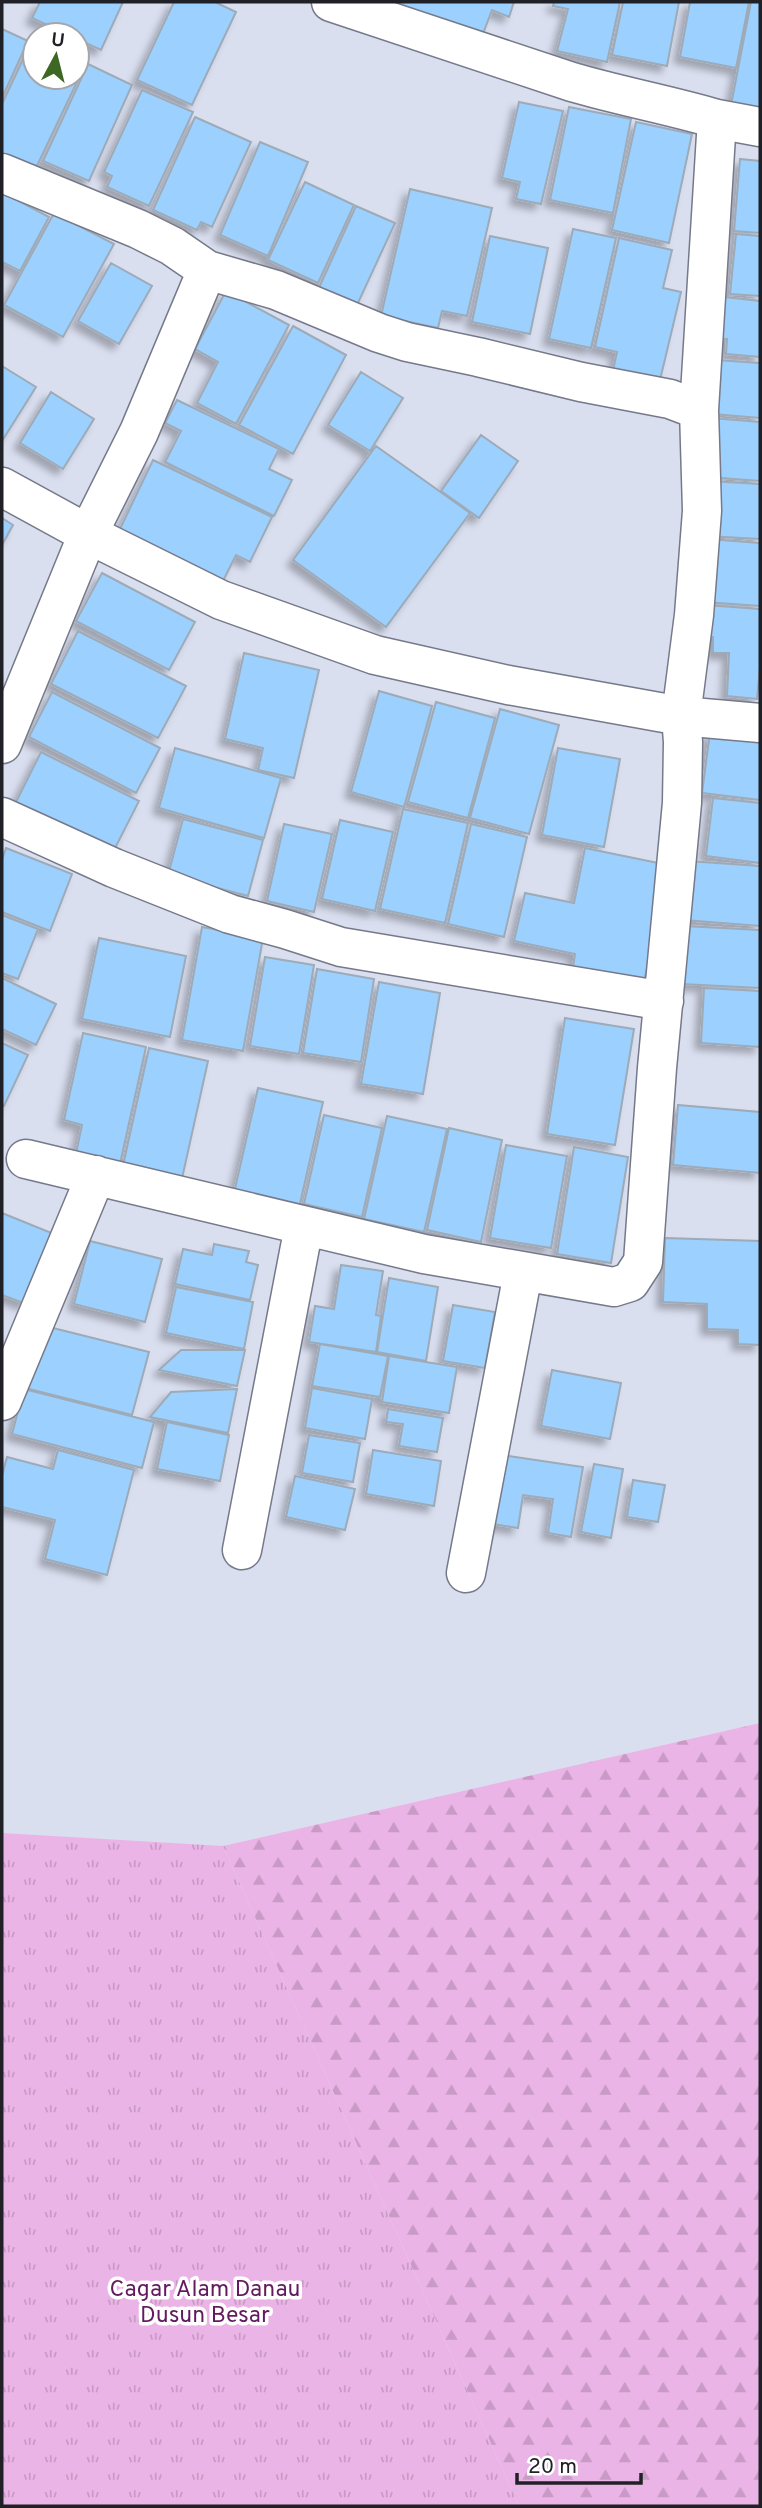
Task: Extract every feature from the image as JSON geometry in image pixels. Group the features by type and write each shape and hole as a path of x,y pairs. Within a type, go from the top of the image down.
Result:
{"street":[{"path":"331,2 605,92 760,127"},
{"path":"26,1158 424,1254 614,1287 630,1282 643,1262 657,1068 682,803 684,742 681,716 694,615 702,511 699,410 717,119"},
{"path":"2,173 138,229 172,246 207,270 276,290 379,333 407,342 670,400 699,410"},
{"path":"2,744 88,534 139,432 207,270"},
{"path":"2,487 88,534 221,600 374,654 508,685 681,716 760,723"},
{"path":"2,817 114,868 230,914 341,947 664,1002"},
{"path":"2,1401 96,1175"},
{"path":"242,1550 304,1226"},
{"path":"466,1573 523,1273"}],"green space":[{"path":"760,1723 760,2506 519,2506 223,1846"},
{"name":"Cagar Alam Danau Dusun Besar","path":"2,1833 223,1846 519,2506 2,2506"}],"building":[{"path":"40,2 123,2 101,50 91,45 91,21 39,21 32,18"},
{"path":"174,2 215,2 236,12 192,105 137,80"},
{"path":"382,2 514,2 509,17 492,10 478,47"},
{"path":"554,2 620,2 607,62 557,51 568,9 553,6"},
{"path":"623,2 679,2 667,66 612,55"},
{"path":"690,2 749,2 736,68 680,57"},
{"path":"751,2 760,2 760,110 731,105"},
{"path":"2,29 21,38 21,56 2,98"},
{"path":"21,64 21,91 73,91 35,170 2,154 2,104"},
{"path":"91,65 132,85 89,181 43,161 75,91 91,91"},
{"path":"142,90 193,112 149,206 107,187 112,176 104,172"},
{"path":"519,102 563,111 541,204 516,199 520,182 502,178"},
{"path":"569,107 631,119 613,213 550,200"},
{"path":"195,117 251,142 212,227 201,222 197,230 153,210"},
{"path":"636,122 692,134 669,243 612,230"},
{"path":"260,142 308,162 268,256 220,235"},
{"path":"740,159 760,161 760,233 734,231"},
{"path":"305,182 354,205 318,283 268,260"},
{"path":"410,189 492,208 467,316 442,311 438,328 381,316"},
{"path":"2,192 49,217 20,271 2,262"},
{"path":"356,206 395,223 351,318 313,301"},
{"path":"54,213 114,244 63,337 4,305"},
{"path":"573,229 616,238 591,348 549,339"},
{"path":"736,234 760,236 760,296 730,294"},
{"path":"490,236 548,248 530,334 472,322"},
{"path":"619,238 672,250 663,288 681,292 660,380 613,370 617,352 595,347"},
{"path":"111,263 152,286 119,344 78,321"},
{"path":"226,291 289,325 236,424 197,403 218,362 195,349"},
{"path":"716,296 760,301 760,357 726,354 727,339 712,338"},
{"path":"293,326 346,355 293,454 239,425"},
{"path":"717,360 760,363 760,418 713,414"},
{"path":"2,366 36,387 2,441"},
{"path":"361,372 403,398 370,451 328,425"},
{"path":"51,392 94,419 63,469 20,443"},
{"path":"177,400 279,449 269,469 292,480 274,516 165,462 181,431 165,423"},
{"path":"712,418 760,422 760,481 708,477"},
{"path":"481,435 518,461 479,518 441,491"},
{"path":"376,446 470,513 386,627 293,560"},
{"path":"153,460 272,517 250,562 236,555 223,581 119,531"},
{"path":"709,481 760,484 760,539 706,536"},
{"path":"2,518 13,525 2,545"},
{"path":"708,539 760,543 760,606 704,602"},
{"path":"102,573 195,622 169,670 76,621"},
{"path":"706,605 760,609 757,699 727,696 729,653 713,653 713,637 704,636"},
{"path":"78,631 186,686 158,738 51,684"},
{"path":"244,653 319,670 294,778 258,770 263,748 225,739"},
{"path":"379,691 432,706 404,807 351,792"},
{"path":"52,692 160,748 136,793 29,737"},
{"path":"436,702 495,718 468,818 408,802"},
{"path":"500,709 559,725 529,834 470,818"},
{"path":"710,732 760,738 760,800 702,793"},
{"path":"175,748 281,778 264,838 159,808"},
{"path":"558,748 620,759 604,847 542,835"},
{"path":"41,752 139,801 112,854 15,804"},
{"path":"713,798 760,803 760,863 706,856"},
{"path":"403,809 468,823 445,923 380,909"},
{"path":"183,819 263,840 248,896 168,875"},
{"path":"340,820 393,832 375,911 322,899"},
{"path":"284,824 332,834 314,912 267,901"},
{"path":"471,824 527,837 504,937 448,924"},
{"path":"6,848 72,874 50,931 2,912 2,860"},
{"path":"585,848 668,865 644,982 573,967 575,954 514,941 525,893 574,903"},
{"path":"688,861 760,866 760,926 684,920"},
{"path":"2,915 38,929 18,979 2,973"},
{"path":"684,926 760,930 760,988 681,984"},
{"path":"202,927 263,938 243,1051 182,1040"},
{"path":"99,938 186,956 170,1037 82,1019"},
{"path":"265,957 314,965 299,1054 250,1046"},
{"path":"317,969 374,979 361,1062 303,1053"},
{"path":"2,978 56,1004 36,1045 2,1029"},
{"path":"379,982 440,993 423,1094 361,1084"},
{"path":"704,988 760,991 760,1047 701,1043"},
{"path":"565,1018 634,1029 615,1145 547,1134"},
{"path":"83,1033 146,1047 119,1168 75,1158 82,1125 64,1120"},
{"path":"2,1043 28,1055 4,1106 2,1105"},
{"path":"149,1048 208,1061 181,1183 122,1170"},
{"path":"258,1088 323,1102 299,1208 234,1193"},
{"path":"678,1105 760,1112 760,1173 673,1165"},
{"path":"324,1115 382,1128 362,1217 304,1204"},
{"path":"387,1116 447,1129 424,1232 364,1219"},
{"path":"449,1128 502,1140 481,1242 427,1230"},
{"path":"506,1145 567,1156 551,1248 490,1238"},
{"path":"574,1147 628,1157 611,1263 557,1254"},
{"path":"2,1213 54,1234 26,1304 2,1295"},
{"path":"665,1238 760,1241 760,1345 738,1344 738,1330 707,1329 707,1304 663,1302"},
{"path":"90,1241 162,1259 145,1322 74,1304"},
{"path":"214,1244 249,1251 246,1262 258,1265 250,1300 175,1284 183,1249 212,1255"},
{"path":"341,1265 383,1271 376,1315 381,1316 376,1352 309,1342 315,1306 334,1309"},
{"path":"389,1278 438,1287 426,1361 377,1352"},
{"path":"176,1287 253,1302 244,1349 166,1333"},
{"path":"453,1305 495,1312 485,1368 443,1361"},
{"path":"41,1325 149,1352 132,1415 25,1388"},
{"path":"320,1344 388,1356 380,1397 312,1386"},
{"path":"181,1350 245,1350 237,1386 159,1370"},
{"path":"389,1356 457,1367 449,1413 382,1402"},
{"path":"552,1370 621,1383 610,1439 541,1426"},
{"path":"312,1388 372,1399 365,1439 305,1428"},
{"path":"24,1389 154,1422 142,1468 12,1434"},
{"path":"237,1389 228,1433 150,1417 171,1392"},
{"path":"388,1409 443,1418 437,1452 399,1446 403,1424 386,1422"},
{"path":"167,1422 229,1435 220,1481 157,1469"},
{"path":"309,1435 360,1443 353,1482 302,1473"},
{"path":"58,1450 134,1470 107,1575 45,1559 55,1520 2,1507 2,1476 7,1457 53,1469"},
{"path":"373,1450 441,1461 434,1506 366,1494"},
{"path":"496,1454 583,1467 571,1537 548,1533 553,1499 523,1495 518,1528 486,1523"},
{"path":"594,1464 623,1469 611,1538 581,1532"},
{"path":"295,1476 355,1489 345,1530 286,1517"},
{"path":"633,1480 665,1485 658,1522 627,1517"}]}
